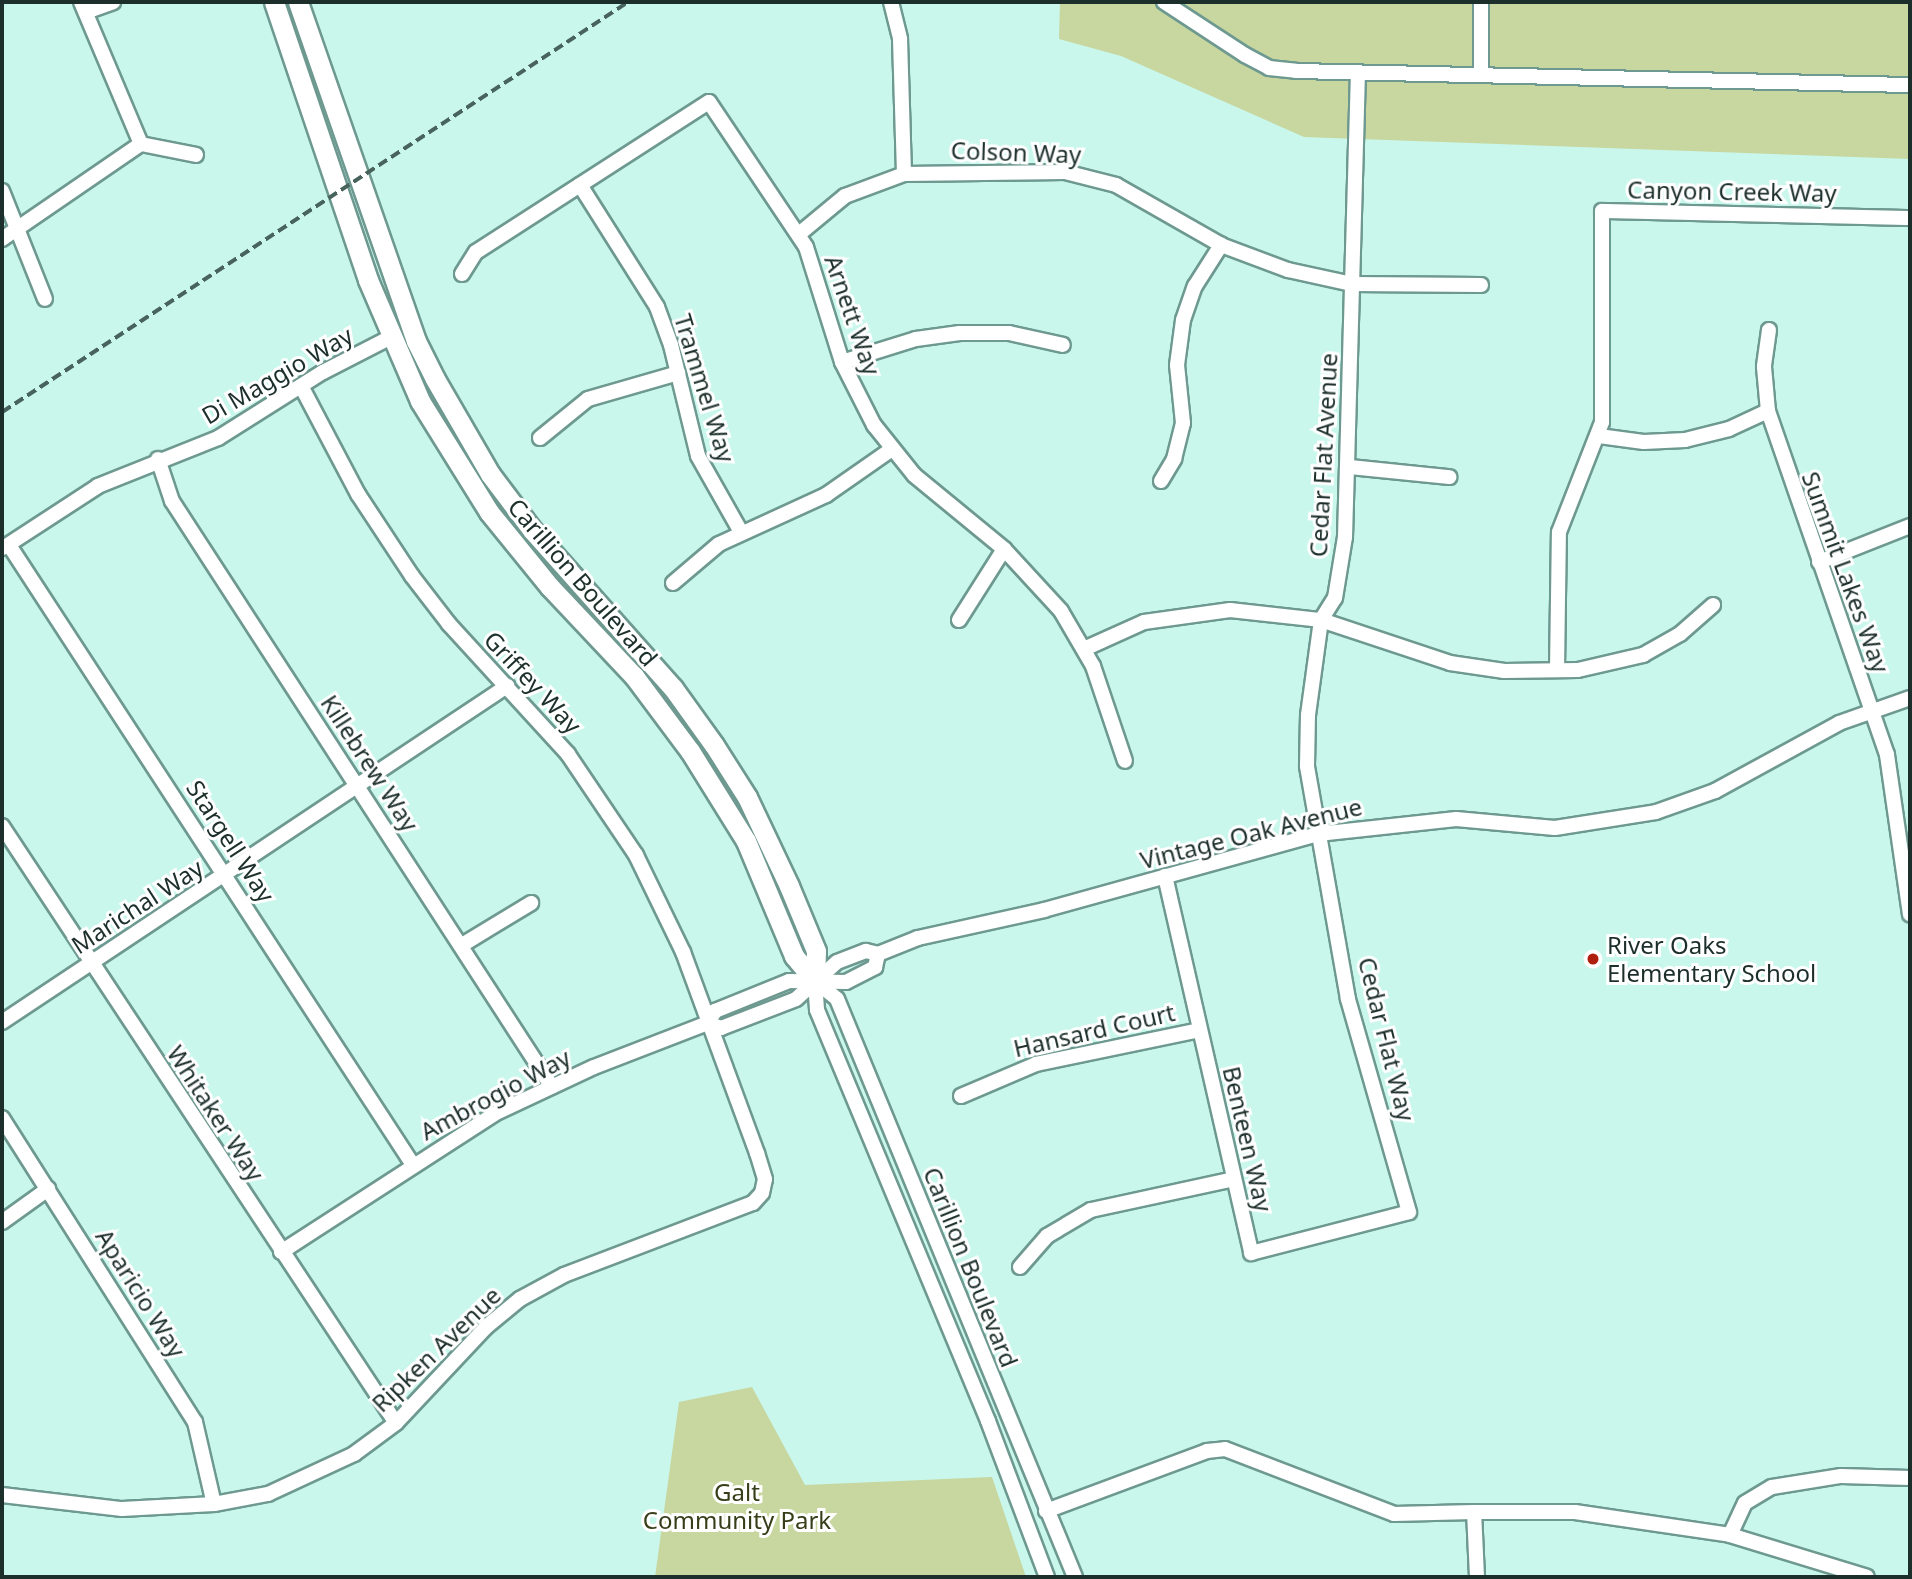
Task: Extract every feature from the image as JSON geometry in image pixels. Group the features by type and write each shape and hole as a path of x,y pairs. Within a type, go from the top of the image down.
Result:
{"street":[{"path":"113,2 83,7 141,144"},
{"name":"Carillion Boulevard","path":"274,2 391,337 436,429 489,512 550,587 634,676 690,751 746,841 794,956 815,981 836,999 1075,1577"},
{"name":"Carillion Boulevard","path":"298,2 416,341 435,379 490,474 533,531 673,688 747,797 816,951 817,1010 984,1411 1047,1577"},
{"path":"891,2 900,39 904,174"},
{"path":"1164,2 1269,68 1358,73 1910,85"},
{"path":"1481,2 1481,75"},
{"name":"Cedar Flat Avenue","path":"1318,834 1307,741 1321,620 1335,598 1349,467 1358,73"},
{"name":"Arnett Way","path":"580,186 709,102 799,234 816,271 842,362 864,409 892,449 936,497 1004,549 1049,595 1084,649 1125,761"},
{"path":"2,239 141,144 196,155"},
{"name":"Colson Way","path":"799,234 845,196 904,174 1041,171 1087,176 1144,197 1221,245 1288,270 1352,284 1481,285"},
{"path":"462,274 476,253 580,186"},
{"name":"Trammel Way","path":"580,186 648,289 665,326 698,456 741,532"},
{"path":"2,191 44,299"},
{"name":"Canyon Creek Way","path":"1556,670 1559,532 1568,500 1599,436 1603,408 1602,211 1910,218"},
{"path":"1161,481 1174,459 1183,423 1177,365 1183,320 1195,286 1221,245"},
{"name":"Summit Lakes Way","path":"1769,330 1764,367 1768,411 1891,775 1905,853 1910,914"},
{"path":"842,362 916,339 960,332 1009,333 1063,345"},
{"name":"Di Maggio Way","path":"5,547 98,486 158,459 218,438 301,386 391,337"},
{"path":"540,438 588,399 678,373"},
{"name":"Griffey Way","path":"301,386 385,537 449,624 568,754 636,855 683,952 708,1023"},
{"path":"1599,436 1644,442 1685,440 1729,429 1768,411"},
{"path":"673,583 741,532 826,495 892,449"},
{"name":"Killebrew Way","path":"158,459 173,501 552,1087"},
{"path":"1349,467 1450,477"},
{"path":"1819,562 1910,526"},
{"name":"Stargell Way","path":"5,547 226,875 413,1165"},
{"path":"959,620 1004,549"},
{"path":"1084,649 1143,622 1202,610 1254,611 1321,620 1450,663 1504,671 1603,667 1643,654 1680,634 1713,605"},
{"name":"Marichal Way","path":"2,1021 358,788 507,686"},
{"name":"Vintage Oak Avenue","path":"815,981 837,962 866,951 878,954 918,938 1044,910 1318,834 1428,820 1555,828 1630,818 1715,791 1807,740 1871,710 1910,698"},
{"name":"Whitaker Way","path":"2,826 90,964 396,1423"},
{"name":"Cedar Flat Way","path":"1318,834 1338,920 1348,999 1409,1212"},
{"name":"Benteen Way","path":"1165,876 1251,1253 1409,1212"},
{"path":"462,945 531,903"},
{"name":"Vintage Oak Avenue","path":"815,981 846,982 875,967 878,954"},
{"name":"Ambrogio Way","path":"281,1252 494,1114 552,1087 708,1023 715,1011 789,981 815,981"},
{"name":"Ripken Avenue","path":"2,1495 122,1509 214,1504 268,1494 354,1454 396,1423 486,1327 520,1300 564,1275 752,1203 762,1193 765,1179 708,1023"},
{"name":"Hansard Court","path":"961,1096 1036,1063 1200,1030"},
{"name":"Aparicio Way","path":"2,1118 195,1422 214,1504"},
{"path":"1020,1267 1047,1236 1091,1210 1234,1179"},
{"path":"2,1222 48,1189"},
{"path":"1046,1511 1207,1451 1225,1449 1383,1511 1574,1512 1730,1535 1867,1577"},
{"path":"1730,1535 1745,1503 1772,1487 1840,1476 1910,1478"},
{"path":"1474,1512 1477,1577"}],"green space":[{"path":"1060,2 1910,2 1910,159 1304,137 1121,56 1059,39"},
{"name":"Galt Community Park","path":"752,1387 805,1485 992,1477 1026,1577 655,1577 679,1402"}],"railway":[{"path":"2,412 628,2"}],"place":[{"name":"River Oaks Elementary School","path":"1593,959"}]}
